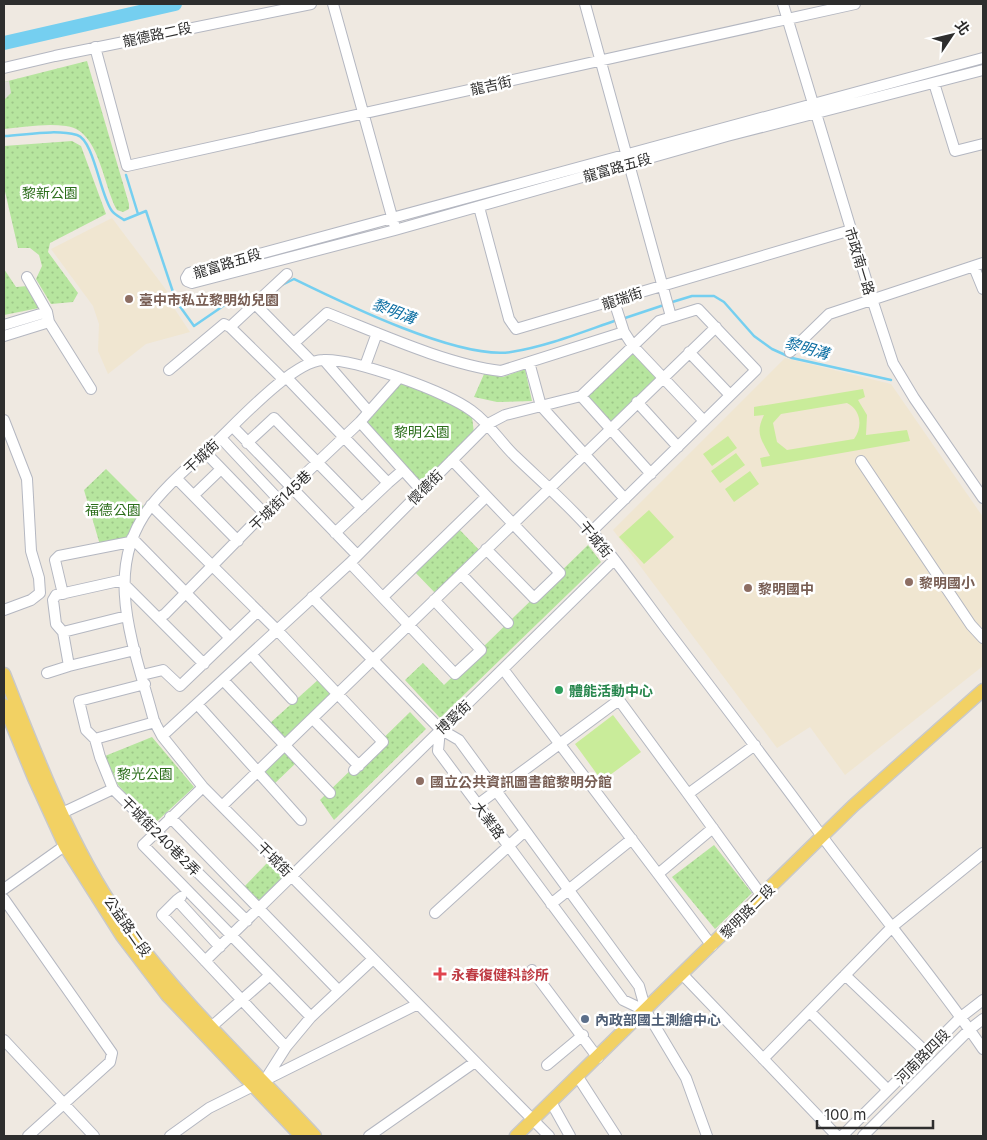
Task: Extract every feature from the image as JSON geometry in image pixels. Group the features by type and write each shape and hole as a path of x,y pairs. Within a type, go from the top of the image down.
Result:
{"main road":[{"name":"公益路二段","path":"4,674 62,813 70,842 128,930 174,988 260,1084 302,1136"},
{"name":"黎明路二段","path":"516,1136 683,975 853,806 983,690"},
{"name":"公益路二段","path":"4,705 34,778 122,936 167,995 208,1040 260,1084 315,1136"}],"street":[{"name":"龍德路二段","path":"4,68 95,47 311,4"},
{"path":"332,4 395,230"},
{"path":"585,4 626,159 670,311"},
{"name":"市政南一路","path":"783,4 893,363 914,398 983,498"},
{"name":"龍吉街","path":"95,47 127,166 855,4"},
{"name":"龍富路五段","path":"626,159 478,207 192,284 187,282 186,278 189,273 392,218 815,109 983,58"},
{"name":"龍富路五段","path":"815,109 934,83 983,70"},
{"path":"934,83 955,151 983,144"},
{"name":"龍瑞街","path":"478,207 509,319 516,329 615,303 851,230"},
{"path":"790,352 829,314 872,299 978,265 983,289"},
{"path":"169,370 227,326 287,274"},
{"path":"27,277 48,317 91,389"},
{"path":"615,303 623,329 633,346 704,421"},
{"path":"254,304 312,362"},
{"name":"懷德街","path":"162,736 350,563 488,424 505,415 581,396 659,321 698,309 716,327"},
{"path":"294,344 327,313 377,333 484,369 501,371 623,329"},
{"path":"4,325 48,317"},
{"path":"4,336 48,317"},
{"path":"227,326 285,379 388,483"},
{"path":"222,806 716,327 756,370 592,532"},
{"path":"365,366 377,333"},
{"path":"689,352 730,395"},
{"path":"324,360 369,412"},
{"name":"干城街","path":"549,1136 203,787 162,736 155,722 127,616 124,563 131,540 151,505 205,452 285,379 312,362 324,360 365,366 458,400 488,424 510,452 592,532 755,745 822,837 893,926 983,1049"},
{"path":"529,362 541,406 625,500"},
{"name":"干城街145巷","path":"158,618 165,614 186,594 264,513 280,500 360,422 398,378"},
{"path":"581,396 651,474"},
{"path":"637,402 678,447"},
{"path":"247,443 274,418 362,508"},
{"path":"4,420 27,478 31,551 39,578 40,593 31,600 4,610"},
{"path":"360,422 421,490"},
{"path":"233,428 357,555"},
{"path":"221,438 280,500"},
{"path":"205,452 264,513"},
{"path":"452,460 560,572 534,598 486,549"},
{"path":"861,461 971,625 983,638"},
{"path":"194,495 221,469"},
{"path":"335,533 403,470"},
{"path":"178,479 238,541"},
{"path":"383,597 486,496"},
{"path":"151,505 277,630 383,742 356,768 312,719"},
{"path":"60,595 55,560 59,556 131,540 230,638"},
{"name":"博愛街","path":"205,961 260,910 291,875 614,560"},
{"path":"350,563 455,674 480,650 434,600"},
{"path":"461,574 508,624"},
{"path":"69,666 63,632 56,624 53,600 60,595 124,582 204,664"},
{"path":"312,597 440,729"},
{"path":"143,679 163,670 180,686 258,611"},
{"path":"63,632 127,616"},
{"path":"47,673 135,650"},
{"path":"251,654 292,699"},
{"path":"503,669 712,946"},
{"name":"干城街240巷2弄","path":"143,679 79,701 86,730 95,739 113,789 247,921"},
{"path":"223,680 330,794"},
{"path":"478,805 619,700 762,896"},
{"path":"197,704 256,773 301,820"},
{"path":"95,739 155,722"},
{"name":"大業路","path":"646,1010 623,1000 438,751 440,729 458,740 640,986 646,1010 686,1078 707,1136"},
{"path":"688,794 755,745"},
{"path":"203,787 156,830 143,845 311,1017"},
{"path":"62,813 113,789"},
{"path":"170,817 339,991"},
{"path":"658,874 713,828"},
{"path":"435,913 525,831"},
{"path":"552,904 632,839"},
{"path":"4,889 70,842"},
{"path":"764,1059 893,926 983,853"},
{"path":"187,891 162,915 286,1047"},
{"path":"4,899 112,1053 110,1062 28,1136"},
{"path":"177,900 220,946"},
{"path":"260,1084 286,1047 311,1017 373,959"},
{"path":"532,970 583,1035 598,1058"},
{"path":"210,1028 270,975"},
{"path":"683,975 837,1136"},
{"path":"846,975 926,1052"},
{"name":"河南路四段","path":"842,1136 961,1017 983,1000"},
{"path":"170,1136 209,1108 418,1004"},
{"path":"810,1012 888,1090"},
{"name":"河南路四段","path":"863,1136 970,1029 983,1019"},
{"path":"547,1065 583,1035"},
{"path":"4,1040 94,1136"},
{"path":"369,1136 475,1062"},
{"path":"578,1077 616,1136"},
{"path":"551,1102 570,1136"}],"shaded area":[{"path":"9,81 11,93 4,100 4,82"},
{"name":"臺中市私立黎明幼兒園","path":"112,218 167,291 174,308 190,332 146,344 108,374 98,351 99,324 93,306 51,249"},
{"path":"785,358 891,384 983,517 983,666 845,775 810,727 777,748 613,530"}],"green space":[{"name":"黎新公園","path":"87,61 129,204 129,209 123,212 117,210 93,147 77,129 51,125 4,129 4,82"},
{"name":"黎新公園","path":"72,141 81,146 106,214 50,243 48,252 78,293 73,302 51,304 36,279 42,266 39,255 30,248 18,248 4,187 4,146"},
{"path":"4,269 16,287 28,286 39,308 4,315"},
{"path":"634,351 660,377 612,423 587,396"},
{"path":"525,369 532,401 497,402 474,397 484,374 503,377"},
{"name":"黎明公園","path":"399,383 457,404 472,417 474,433 421,486 363,422"},
{"path":"863,389 865,397 858,400 867,415 866,435 907,430 910,441 762,467 760,458 770,456 760,436 761,421 764,415 754,416 754,407","holes":["847,403 852,406 859,419 859,429 854,439 787,450 777,442 773,423 781,414"]},
{"path":"728,436 737,448 712,466 703,454"},
{"path":"736,453 745,465 720,483 711,471"},
{"name":"福德公園","path":"106,469 145,508 134,523 129,539 100,545 84,490"},
{"path":"750,471 759,484 734,502 725,489"},
{"path":"649,510 674,537 644,564 619,537"},
{"path":"457,527 481,552 437,595 413,570"},
{"path":"588,545 601,562 440,718 405,680 423,663 444,685"},
{"path":"319,679 332,694 286,741 269,724"},
{"path":"410,712 426,729 334,820 320,800"},
{"path":"613,715 641,752 602,781 575,744"},
{"name":"黎光公園","path":"152,737 194,787 154,824 118,785 105,756"},
{"path":"284,749 297,762 272,786 259,773"},
{"path":"714,845 752,893 715,929 672,877"},
{"path":"268,862 285,879 261,905 243,888"}],"waterway":[{"path":"4,43 175,4"},
{"name":"黎明溝","path":"4,136 59,132 77,135 83,139 88,147 104,193 113,212 124,220 146,211 176,301 194,326 229,302 259,295"},
{"path":"126,175 138,214"},
{"name":"黎明溝","path":"280,286 294,279 401,328 432,339 489,352 511,352 538,346 617,320"},
{"name":"黎明溝","path":"669,303 692,296 714,296 724,302 754,336 772,349 792,358 891,380"},
{"name":"黎明溝","path":"622,319 664,305"}],"place":[{"name":"臺中市私立黎明幼兒園","path":"129,299"},
{"name":"黎明國小","path":"909,582"},
{"name":"黎明國中","path":"748,588"},
{"name":"體能活動中心","path":"559,690"},
{"name":"國立公共資訊圖書館黎明分館","path":"420,781"},
{"name":"永春復健科診所","path":"440,974"},
{"name":"內政部國土測繪中心","path":"585,1019"}]}
